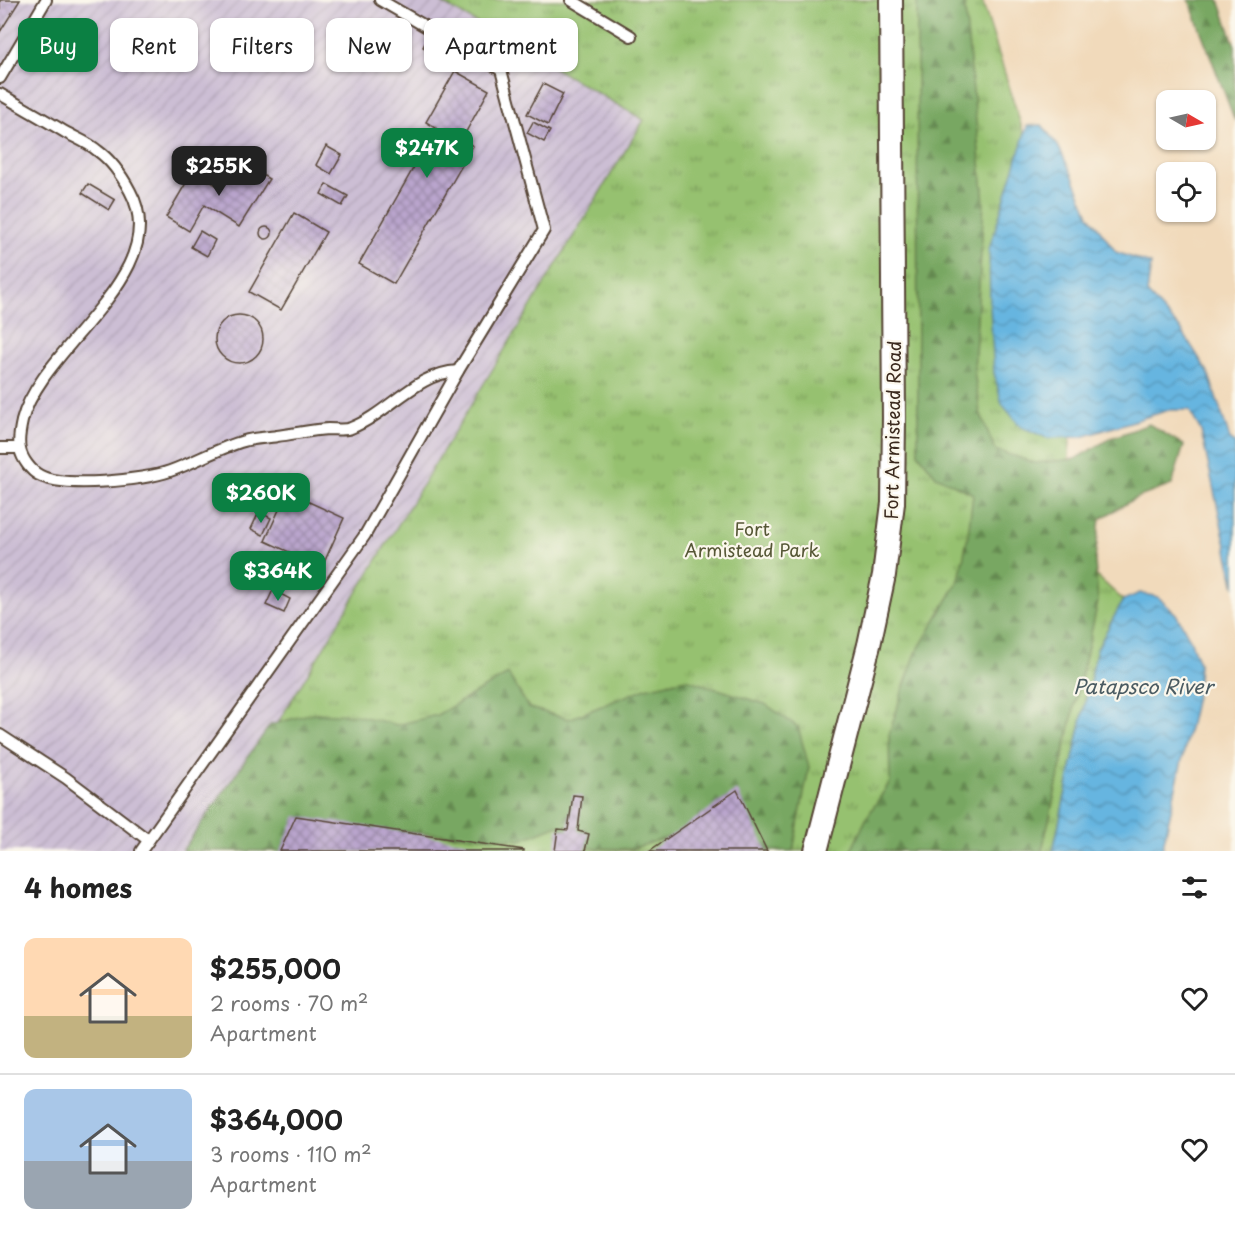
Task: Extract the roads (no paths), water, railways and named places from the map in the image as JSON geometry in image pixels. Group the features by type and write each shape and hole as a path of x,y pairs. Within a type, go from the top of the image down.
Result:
{"street":[{"name":"Fort Armistead Road","path":"816,851 869,645 884,575 893,503 891,0"}],"lane":[{"path":"0,78 46,0"},
{"path":"141,851 365,535 458,371 543,230 501,70 380,0"},
{"path":"571,0 631,36"},
{"path":"0,94 98,150 120,173 136,203 140,225 136,249 126,272 104,304 40,382 25,409 19,448 26,462 39,475 65,482 98,482 144,476 167,472 245,440 327,429 349,429 427,379 446,372 458,371"},
{"path":"0,448 19,448"},
{"path":"0,735 66,778 148,840"}],"water":[{"path":"1042,125 1058,146 1089,215 1116,252 1151,264 1147,293 1182,331 1208,372 1230,439 1235,444 1235,587 1201,431 1189,410 1169,410 1082,437 1047,438 1021,427 1002,404 994,373 989,249 1027,126"},
{"name":"Patapsco River","path":"1140,593 1158,597 1176,614 1189,637 1199,663 1197,692 1162,851 1053,851 1097,649 1123,600"}],"park label":[{"name":"Fort Armistead Park","path":"752,538"}]}
